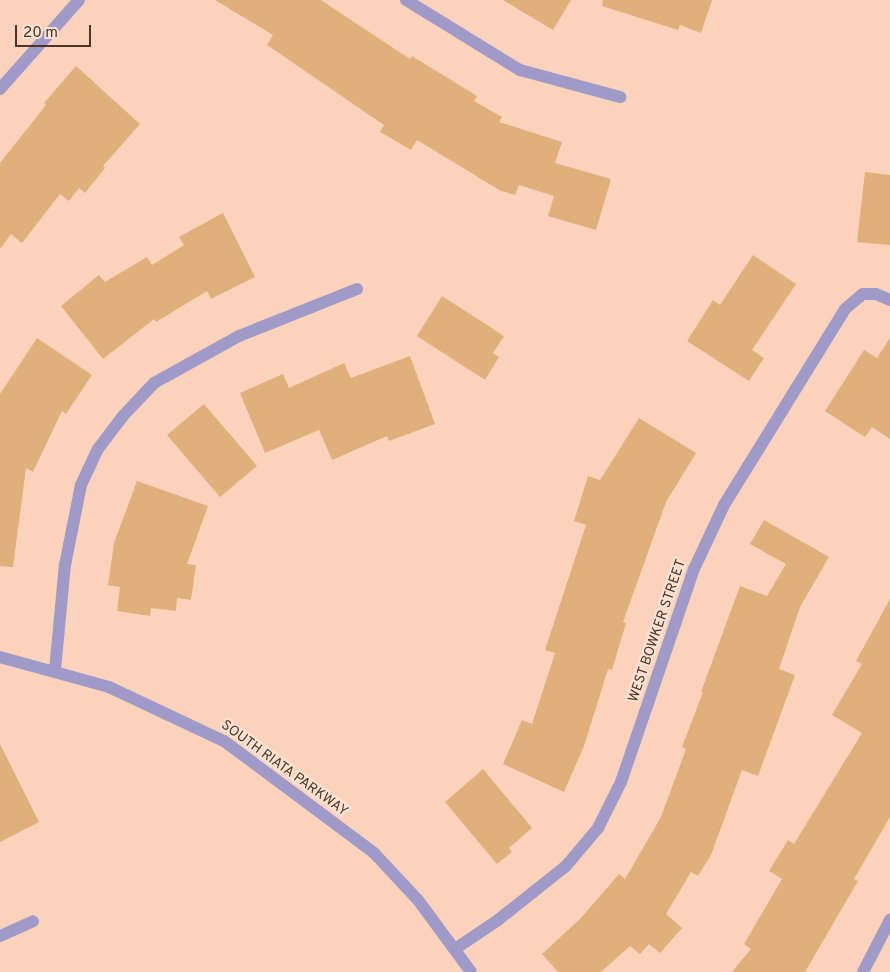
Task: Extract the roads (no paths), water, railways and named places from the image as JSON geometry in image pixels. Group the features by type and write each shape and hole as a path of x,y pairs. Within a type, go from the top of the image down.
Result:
{"street":[{"path":"406,0 520,70 620,97"},
{"path":"0,89 54,25 75,4"},
{"path":"55,670 65,565 81,485 98,449 122,417 154,383 239,336 357,289"},
{"name":"WEST BOWKER STREET","path":"455,949 498,920 566,866 598,828 621,782 694,569 724,505 845,310 862,294 876,294 890,300"},
{"name":"SOUTH RIATA PARKWAY","path":"0,658 55,670 109,687 224,741 374,853 418,900 471,972"},
{"path":"863,972 890,920"},
{"path":"0,936 33,922"}]}
